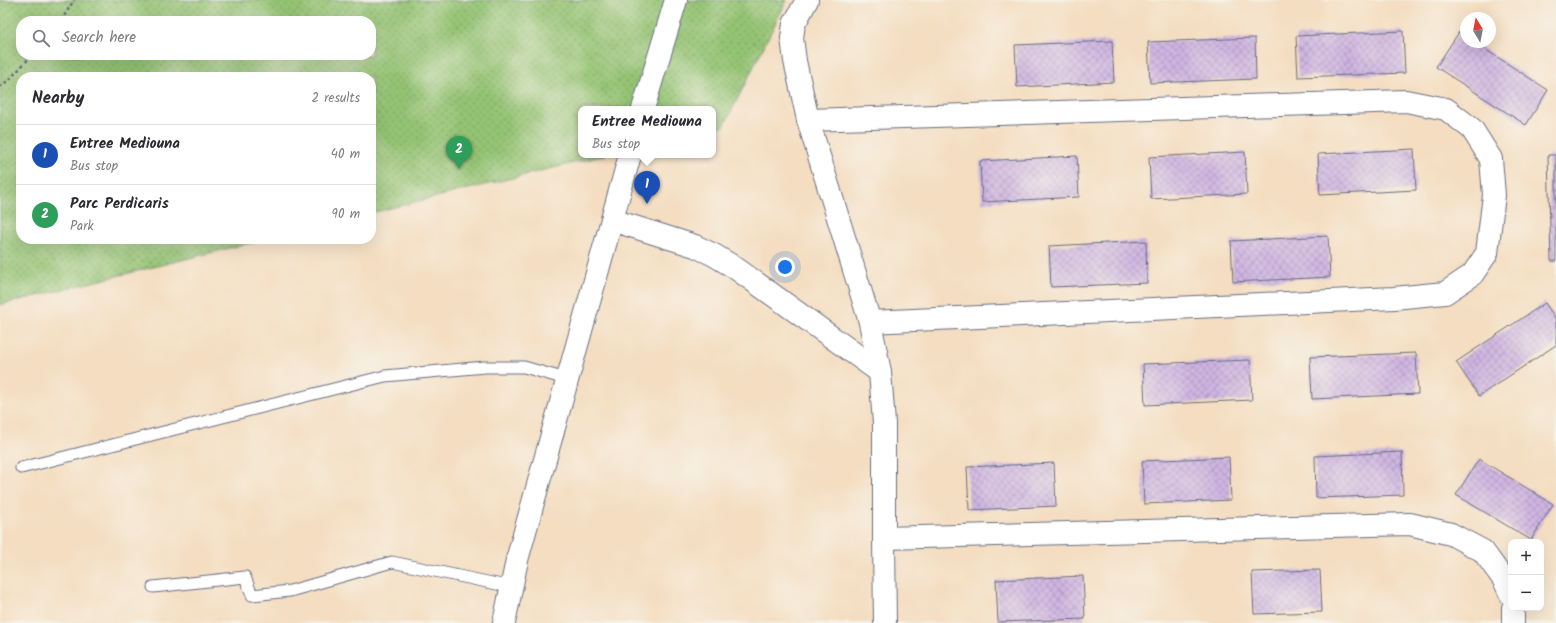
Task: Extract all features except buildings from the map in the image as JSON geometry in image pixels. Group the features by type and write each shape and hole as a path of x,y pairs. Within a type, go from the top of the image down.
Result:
{"street":[{"path":"645,106 676,0"},
{"path":"807,0 794,24 792,38 796,68 808,120 870,322 880,372 884,423 885,623"},
{"path":"808,120 1406,101 1446,109 1472,129 1491,159 1494,195 1487,253 1472,275 1445,293 1386,299 870,322"},
{"path":"504,623 517,560 566,379 629,158"},
{"path":"612,220 695,246 714,255 734,267 880,372"},
{"path":"884,538 1410,524 1451,534 1484,551 1504,580 1508,589"},
{"path":"1512,611 1513,623"}],"lane":[{"path":"20,468 385,376 485,367 524,367 566,379"},
{"path":"153,587 245,577 252,594 290,591 392,562 511,587"}],"path":[{"path":"64,16 74,0"},
{"path":"16,72 27,60"},
{"path":"0,87 16,72"}],"green space":[{"path":"0,0 787,0 724,126 716,127 716,106 578,106 578,158 594,158 376,212 376,72 16,72 16,244 246,244 0,305"}],"place":[{"name":"Parc Perdicaris","path":"459,169"},
{"name":"Entree Mediouna","path":"647,204"}]}
